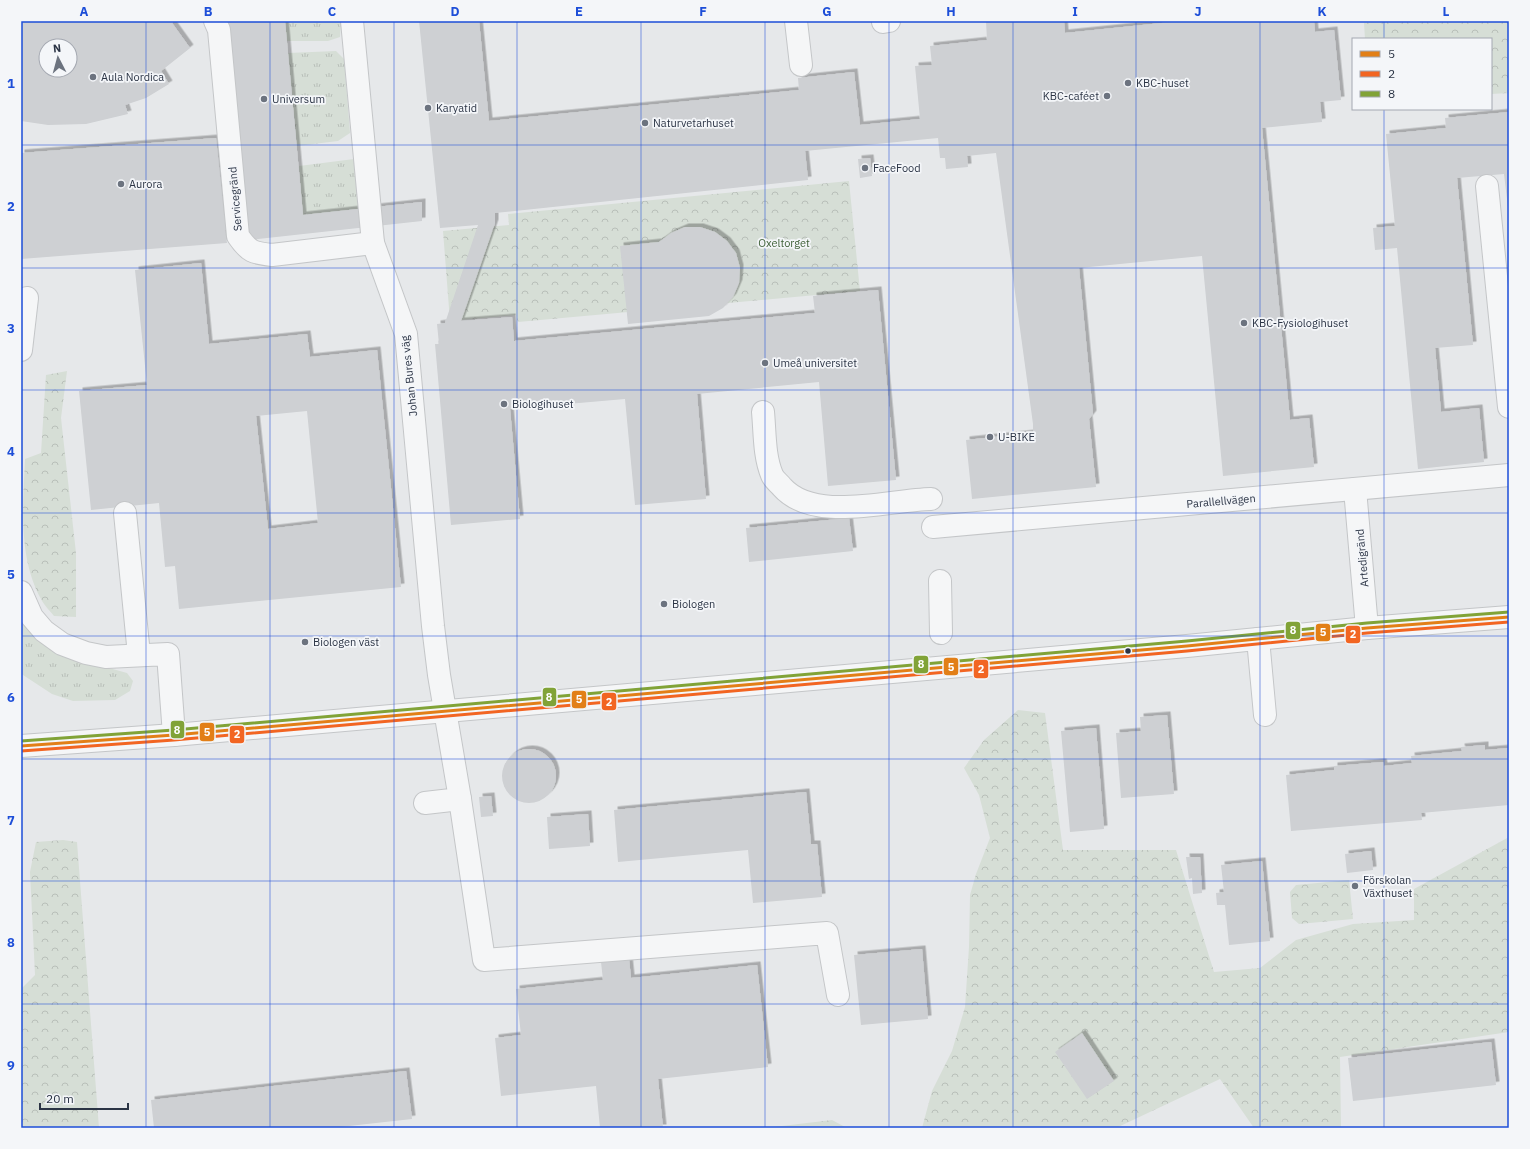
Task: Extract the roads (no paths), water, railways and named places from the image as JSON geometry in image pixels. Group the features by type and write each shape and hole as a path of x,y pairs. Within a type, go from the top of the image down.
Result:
{"street":[{"name":"Servicegränd","path":"215,21 219,30 238,236 246,248 257,254 272,254 373,243"},
{"name":"Johan Bures väg","path":"352,21 373,243 406,334 439,676 460,799 484,960 827,933 838,995"},
{"path":"796,21 801,65"},
{"path":"1487,186 1509,406"},
{"path":"21,350 27,298"},
{"path":"763,412 767,456 773,477 786,492 808,503 833,508 931,499"},
{"name":"Parallellvägen","path":"933,527 1509,475"},
{"name":"Artedigränd","path":"1355,489 1367,628"},
{"path":"125,513 139,655"},
{"path":"940,581 941,634"},
{"path":"21,592 32,617 44,631 62,644 86,653 106,657 168,654 174,735"},
{"path":"21,746 174,735 446,712 1509,616"},
{"path":"1258,639 1265,715"},
{"path":"425,803 460,799"}],"place":[{"name":"Aula Nordica","path":"93,77"},
{"name":"KBC-huset","path":"1128,83"},
{"name":"KBC-caféet","path":"1107,96"},
{"name":"Universum","path":"264,99"},
{"name":"Karyatid","path":"428,108"},
{"name":"Naturvetarhuset","path":"645,123"},
{"name":"FaceFood","path":"865,168"},
{"name":"Aurora","path":"121,184"},
{"name":"KBC-Fysiologihuset","path":"1244,323"},
{"name":"Umeå universitet","path":"765,363"},
{"name":"Biologihuset","path":"504,404"},
{"name":"U-BIKE","path":"990,437"},
{"name":"Biologen","path":"664,604"},
{"name":"Biologen väst","path":"305,642"},
{"name":"Förskolan Växthuset","path":"1355,886"}],"park label":[{"name":"Oxeltorget","path":"784,243"}]}
